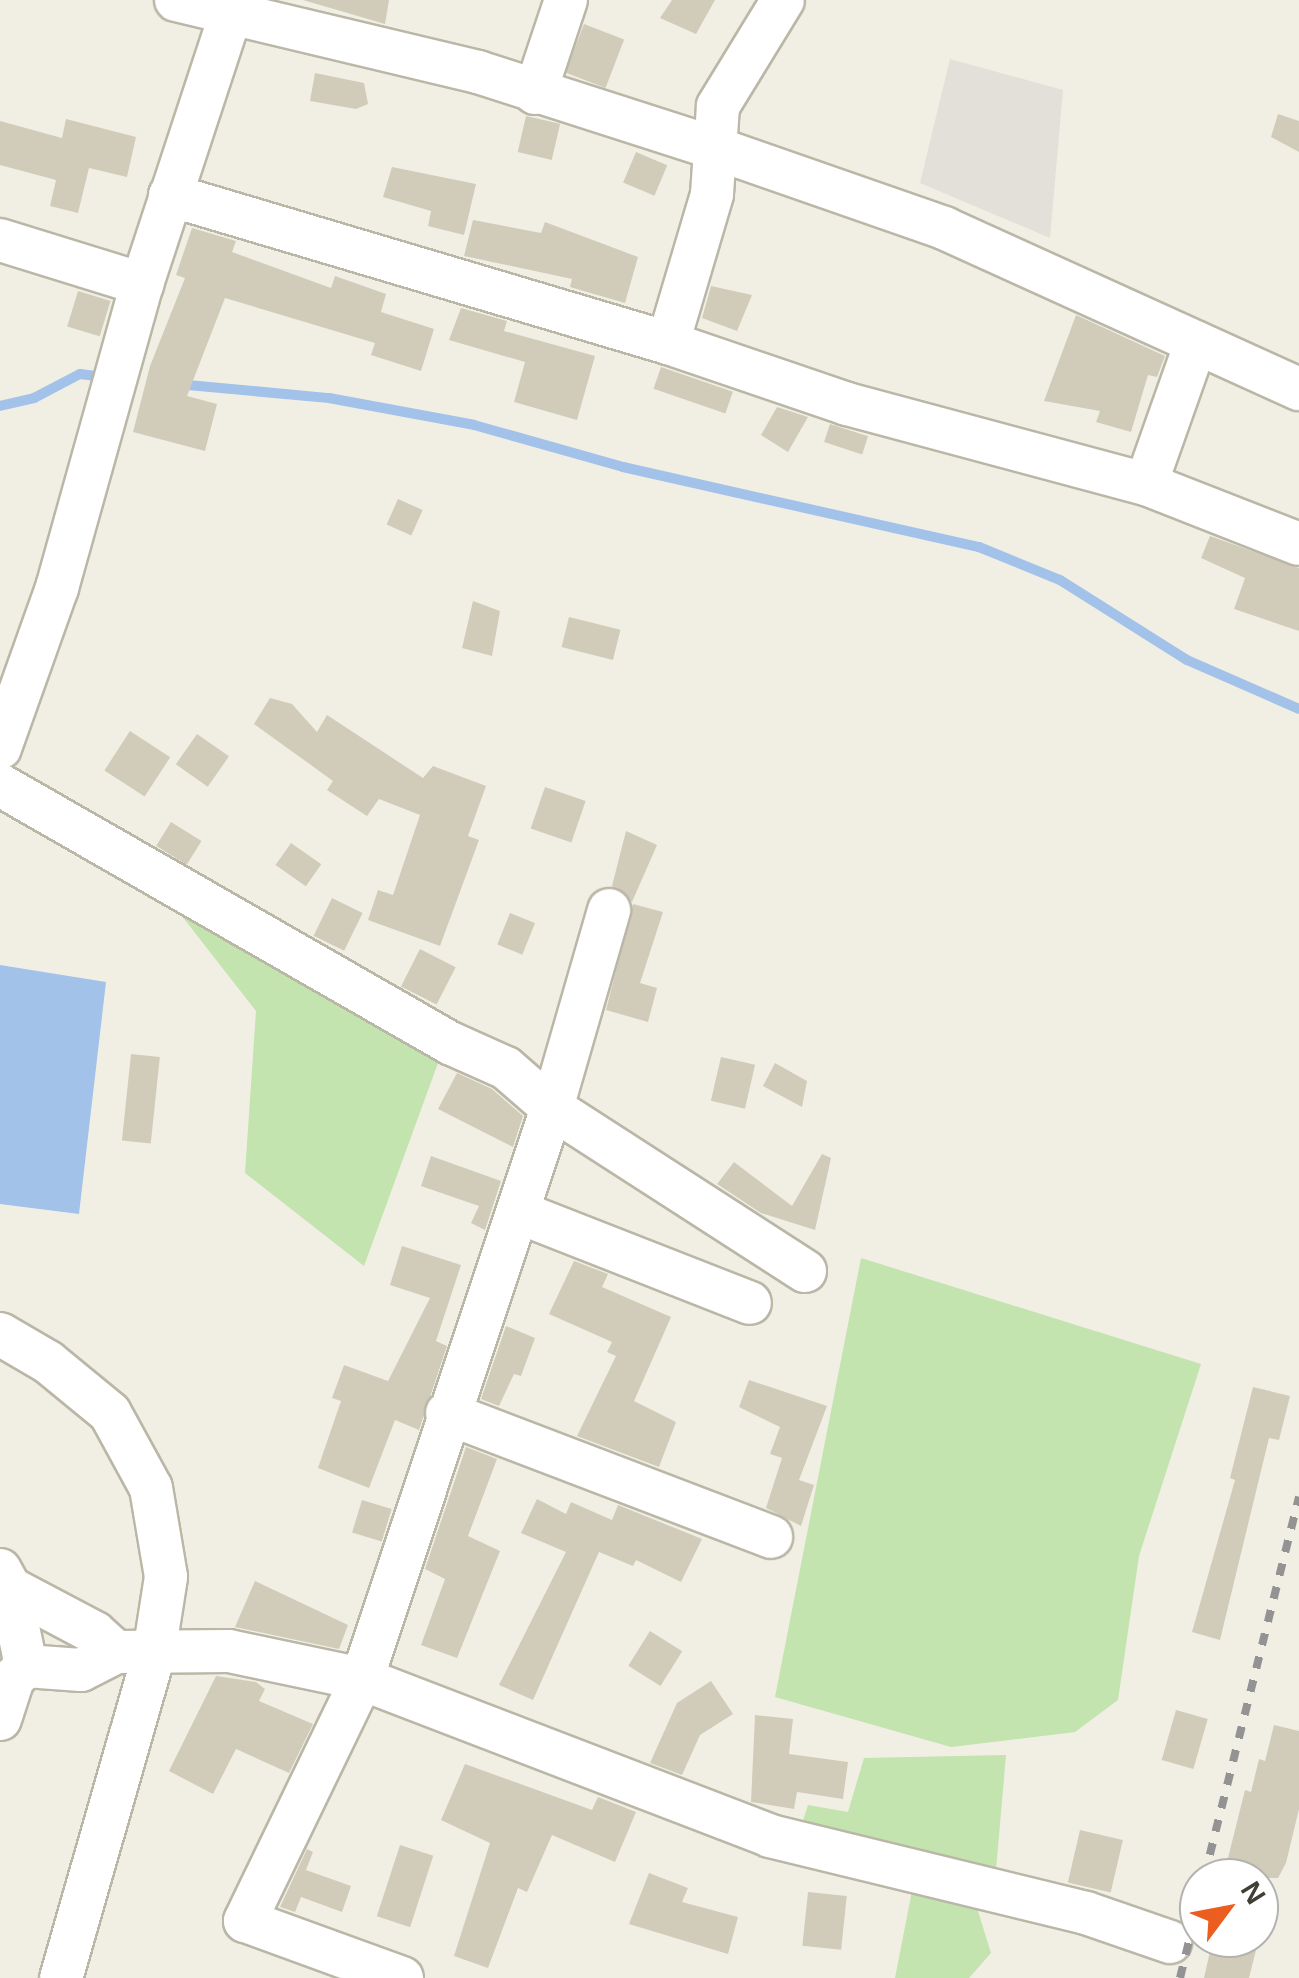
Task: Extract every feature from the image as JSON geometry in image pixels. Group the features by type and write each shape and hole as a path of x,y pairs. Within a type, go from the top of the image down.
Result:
{"street":[{"path":"176,0 478,72 712,147 944,228 1299,389"},
{"path":"535,93 566,0"},
{"path":"668,343 712,194 712,147 718,106 783,0"},
{"path":"0,748 57,588 142,284 231,14"},
{"path":"170,195 668,343 847,404 1146,484 1299,544"},
{"path":"0,240 142,284"},
{"path":"1146,484 1196,343"},
{"path":"0,785 450,1042 506,1068 552,1108 805,1271"},
{"path":"402,1978 246,1921 362,1680 447,1413 552,1108 609,910"},
{"path":"518,1212 750,1303"},
{"path":"0,1334 77,1383 110,1413 135,1450 151,1488 166,1577 135,1653 61,1978"},
{"path":"447,1413 771,1537"},
{"path":"5,1579 135,1653"},
{"path":"5,1579 26,1666"},
{"path":"0,1720 12,1679 26,1666 81,1670 135,1653 229,1651 362,1680 770,1836 1086,1914 1170,1942"}],"shaded area":[{"path":"950,59 1063,90 1050,238 920,183"}],"green space":[{"path":"167,897 442,1052 364,1266 245,1173 256,1011"},
{"path":"861,1258 1201,1364 1139,1556 1118,1700 1075,1732 951,1747 775,1697"},
{"path":"1006,1755 996,1870 801,1827 808,1805 848,1812 864,1758"},
{"path":"912,1891 977,1908 991,1953 969,1978 895,1978"}],"water":[{"path":"0,965 106,982 79,1214 0,1204"}],"building":[{"path":"303,0 389,0 385,24"},
{"path":"672,0 715,0 696,34 660,18"},
{"path":"584,24 624,39 606,88 565,73"},
{"path":"315,73 364,83 368,104 356,109 310,101"},
{"path":"1278,114 1299,121 1299,152 1271,137"},
{"path":"526,116 560,124 552,160 518,152"},
{"path":"66,119 136,137 127,177 89,168 78,213 50,206 56,180 0,165 0,121 62,138"},
{"path":"636,152 667,165 654,196 623,182"},
{"path":"392,167 476,184 464,235 428,226 431,211 383,197"},
{"path":"473,220 541,233 545,222 638,257 625,303 570,287 572,279 464,256"},
{"path":"192,228 236,241 232,252 331,288 335,276 386,294 381,312 434,329 421,371 371,355 375,343 225,298 187,396 217,404 205,451 133,432 150,366 185,278 176,275"},
{"path":"711,286 752,295 737,331 702,318"},
{"path":"78,291 111,301 100,336 67,326"},
{"path":"461,308 507,321 504,331 595,356 577,420 514,402 525,362 449,340"},
{"path":"1076,315 1165,356 1157,377 1148,375 1131,432 1096,422 1100,411 1044,401"},
{"path":"661,367 733,392 725,413 654,389"},
{"path":"777,407 808,417 788,452 761,435"},
{"path":"830,424 868,436 862,454 824,442"},
{"path":"398,499 423,510 411,536 387,525"},
{"path":"1210,536 1299,568 1299,631 1234,609 1245,578 1201,558"},
{"path":"473,601 500,611 492,656 462,648"},
{"path":"569,617 620,630 613,660 562,647"},
{"path":"270,698 292,704 317,732 327,715 423,778 433,766 486,786 468,836 479,840 440,946 368,920 378,890 393,895 420,815 379,799 367,816 327,790 333,781 254,724"},
{"path":"130,731 170,757 145,797 104,770"},
{"path":"197,734 229,756 208,787 176,764"},
{"path":"545,787 586,801 571,843 531,829"},
{"path":"171,822 202,841 187,865 156,846"},
{"path":"626,831 657,845 632,902 612,886"},
{"path":"291,843 321,864 306,886 276,865"},
{"path":"332,898 363,913 344,951 314,936"},
{"path":"633,904 663,912 640,983 657,988 648,1022 606,1010"},
{"path":"510,913 535,923 522,955 497,945"},
{"path":"420,949 456,967 437,1005 401,986"},
{"path":"131,1054 160,1057 151,1144 122,1141"},
{"path":"721,1057 755,1065 745,1109 711,1101"},
{"path":"775,1063 807,1081 802,1107 763,1086"},
{"path":"457,1073 492,1089 523,1116 513,1147 438,1109"},
{"path":"822,1154 831,1158 815,1230 761,1213 717,1184 734,1162 792,1206"},
{"path":"431,1156 501,1181 485,1230 471,1223 479,1206 421,1186"},
{"path":"402,1246 461,1265 436,1341 447,1346 419,1430 395,1420 369,1488 318,1468 341,1401 332,1398 344,1365 388,1381 430,1298 390,1285"},
{"path":"574,1261 608,1274 602,1287 671,1317 634,1401 676,1422 659,1467 577,1436 616,1356 607,1352 612,1342 549,1314"},
{"path":"506,1326 535,1338 521,1376 514,1374 499,1406 481,1399"},
{"path":"749,1380 827,1406 799,1480 814,1485 801,1526 766,1508 782,1458 770,1454 780,1427 739,1407"},
{"path":"1253,1387 1290,1396 1279,1440 1269,1438 1220,1640 1192,1632 1235,1480 1230,1478"},
{"path":"466,1447 497,1459 468,1536 500,1551 457,1658 421,1645 445,1579 425,1569"},
{"path":"537,1499 566,1514 571,1502 612,1520 618,1505 702,1539 681,1582 636,1560 633,1566 599,1552 533,1700 499,1685 566,1552 521,1533"},
{"path":"362,1500 392,1509 382,1542 352,1533"},
{"path":"255,1581 348,1625 339,1649 235,1627"},
{"path":"650,1631 682,1651 660,1686 628,1666"},
{"path":"216,1676 256,1682 265,1689 259,1701 313,1724 289,1773 236,1749 213,1794 169,1771"},
{"path":"711,1681 733,1714 700,1735 682,1775 650,1763 677,1703"},
{"path":"1176,1710 1208,1719 1193,1769 1162,1760"},
{"path":"755,1715 793,1719 789,1754 848,1762 843,1799 797,1792 794,1809 751,1802"},
{"path":"1274,1725 1299,1731 1299,1809 1279,1876 1279,1858 1228,1858 1245,1790 1251,1792 1259,1759 1265,1761"},
{"path":"465,1764 592,1810 598,1797 636,1812 615,1862 552,1835 527,1892 518,1888 488,1968 454,1956 490,1843 441,1820"},
{"path":"1080,1830 1123,1840 1111,1893 1068,1883"},
{"path":"400,1845 433,1856 410,1927 377,1916"},
{"path":"307,1849 313,1852 306,1870 351,1886 342,1912 301,1897 295,1912 280,1907"},
{"path":"649,1873 688,1888 682,1902 738,1917 728,1954 629,1924"},
{"path":"808,1892 847,1896 841,1950 802,1946"},
{"path":"1208,1958 1254,1958 1249,1978 1204,1978"}],"waterway":[{"path":"0,406 34,398 80,374 106,377"},
{"path":"177,384 329,398 474,425 623,467 979,547 1060,580 1187,660 1299,709"}],"railway":[{"path":"1209,1858 1299,1497"},
{"path":"1180,1978 1185,1958"}]}
